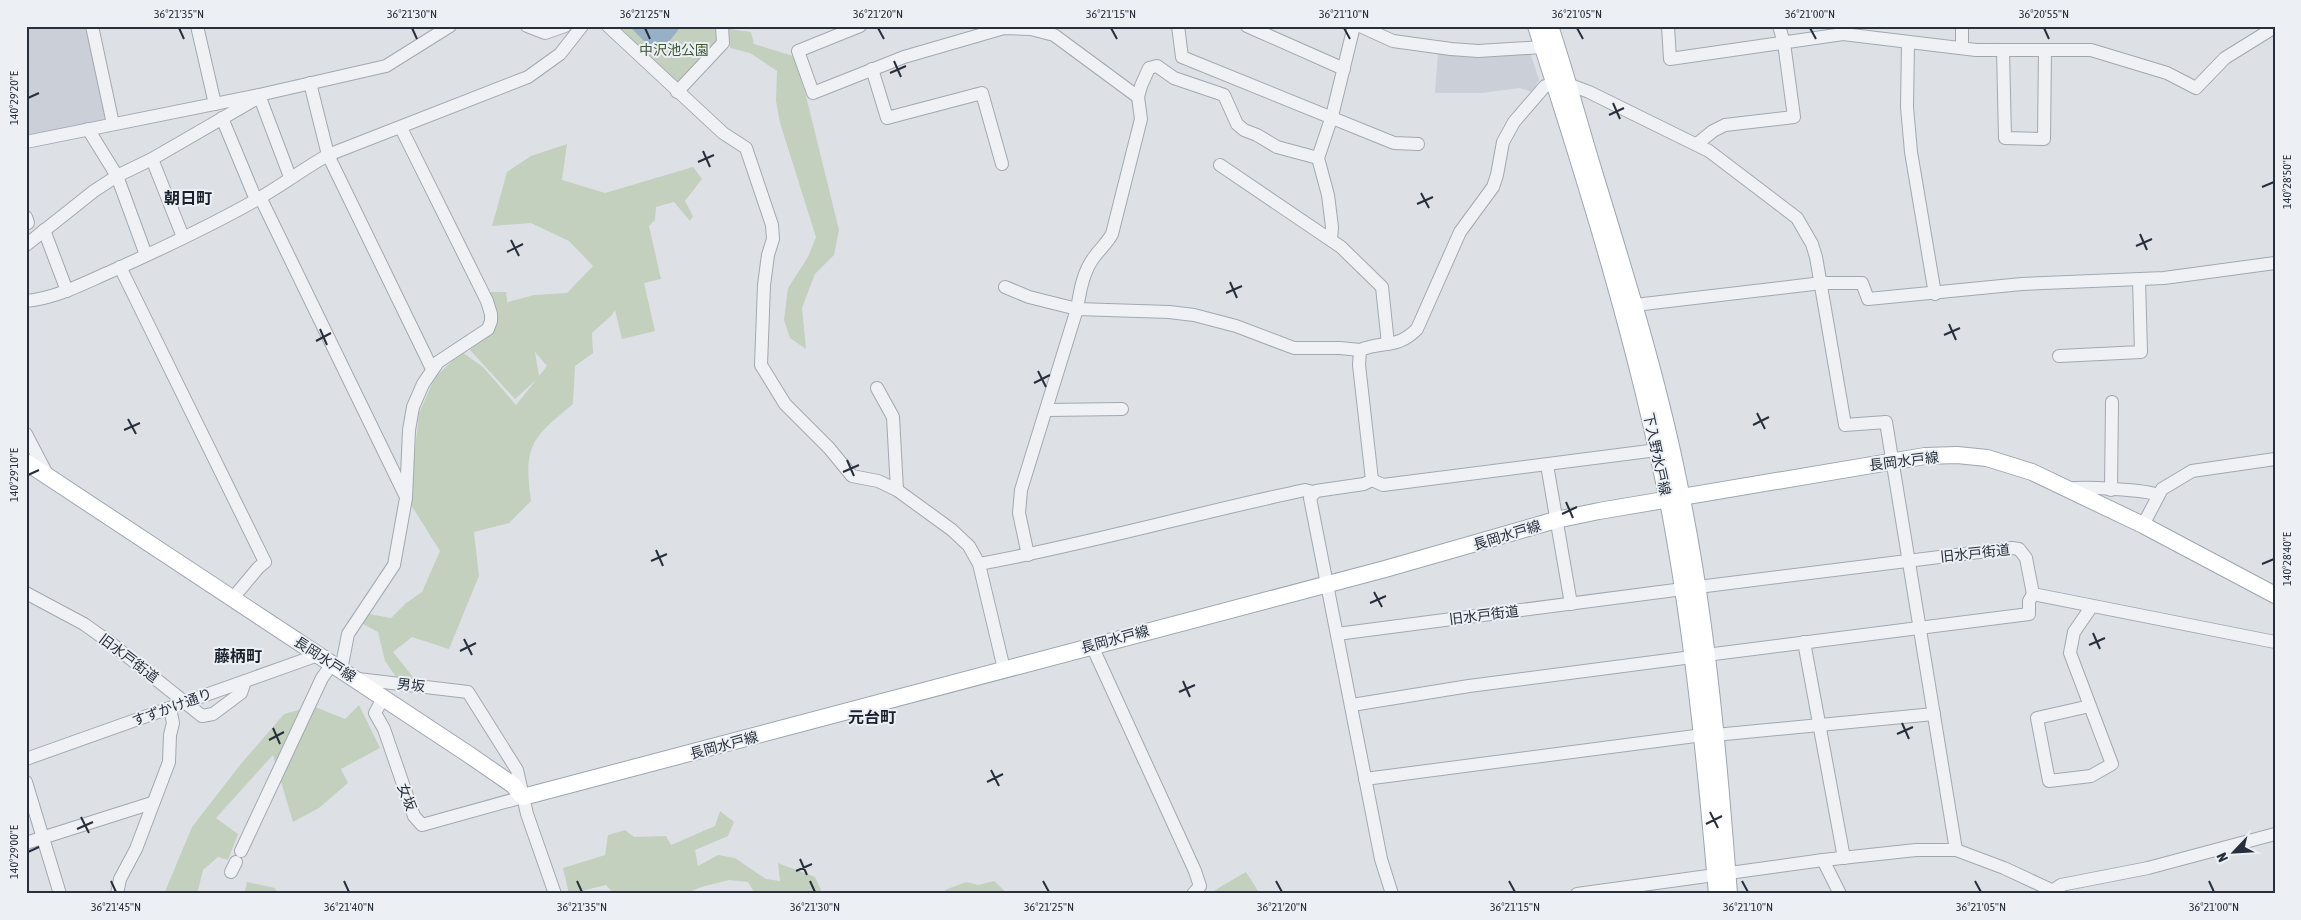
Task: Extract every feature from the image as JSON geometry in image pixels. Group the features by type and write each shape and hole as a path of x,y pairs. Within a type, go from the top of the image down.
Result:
{"main road":[{"name":"下入野水戸線","path":"1536,26 1543,47 1561,84 1635,305 1664,416 1675,499 1691,588 1709,735 1721,874 1717,894"},
{"name":"下入野水戸線","path":"1550,26 1561,84 1622,306 1657,450 1675,499"},
{"name":"長岡水戸線","path":"26,462 499,775 512,785 523,798 563,789 1004,669 1475,545 1556,520 1892,460 1957,455 1987,458 2019,466 2070,488 2143,525 2275,596"},
{"name":"下入野水戸線","path":"1721,874 1729,894"}],"street":[{"path":"92,26 113,124"},
{"path":"197,26 214,104"},
{"path":"26,142 258,95 386,66 420,47 450,26"},
{"path":"527,26 544,33 565,26"},
{"path":"26,300 45,299 68,291 146,255 258,199 290,177 328,156 539,71 560,54 582,26"},
{"path":"608,26 723,134 746,148 772,225 773,239 768,255 764,284 761,366 785,404 829,448 852,476 878,481 897,490 952,530 969,546 979,564 1004,669"},
{"path":"677,92 723,43 722,26"},
{"path":"860,26 798,51 813,93 872,69 1004,27 1031,29 1054,35 1138,96"},
{"path":"1178,26 1182,57 1332,116 1394,143 1418,144"},
{"path":"1247,26 1344,69"},
{"path":"1331,240 1332,227 1328,195 1318,158 1332,116 1354,26"},
{"path":"1360,26 1393,41 1450,49 1478,51 1543,47"},
{"path":"1668,26 1670,59 1842,34 1962,48 2092,50 2167,73 2196,88 2225,58 2273,27"},
{"path":"1696,144 1713,131 1725,125 1794,117 1784,43 1779,26"},
{"path":"1962,26 1962,48"},
{"path":"1908,43 1907,107 1911,152 1935,294"},
{"path":"2003,50 2005,138 2044,139 2045,50"},
{"path":"1028,555 1019,506 1021,490 1083,280 1088,268 1112,234 1141,119 1138,96 1140,86 1149,68 1157,66 1174,78 1224,95 1238,124 1244,130 1257,135 1277,148 1318,158"},
{"path":"872,69 887,118 982,93 1002,164"},
{"path":"310,83 328,156 432,370"},
{"path":"1005,287 1029,298 1076,309 1169,312 1194,315 1236,326 1294,348 1360,350 1399,343 1417,329 1460,232 1493,187 1503,142 1514,122 1542,88 1561,84 1589,92 1696,144 1730,166 1797,218 1812,244 1822,283 1845,426 1886,422 1956,850"},
{"path":"26,245 117,176 152,159 254,100 258,95"},
{"path":"258,95 290,177"},
{"path":"222,118 254,195 266,210 406,498"},
{"path":"236,861 322,678 342,670 348,634 394,565 406,498 409,430 413,406 423,384 438,362 488,329 491,314 487,301 401,128"},
{"path":"88,129 117,176 146,255"},
{"path":"152,159 183,237"},
{"path":"1220,165 1331,240 1382,287 1388,344"},
{"path":"44,230 68,291"},
{"path":"1635,305 1822,283 1862,283 1868,299 1935,294 2022,284 2139,280 2193,275 2275,263"},
{"path":"120,267 265,562 233,598"},
{"path":"2059,356 2141,352 2139,280"},
{"path":"1360,350 1359,365 1372,480"},
{"path":"877,388 892,417 897,490"},
{"path":"2111,490 2112,402"},
{"path":"1046,410 1122,409"},
{"path":"26,434 48,476"},
{"path":"1372,480 1383,485 1657,450"},
{"path":"2143,525 2158,495 2170,482 2192,471 2275,459"},
{"path":"1546,465 1571,604"},
{"path":"979,564 1028,555 1306,490 1313,492 1364,484 1372,480"},
{"path":"2070,488 2077,486 2158,495"},
{"path":"1313,492 1310,498 1381,859 1392,894"},
{"name":"旧水戸街道","path":"1337,634 2012,548 2022,552 2032,594"},
{"name":"旧水戸街道","path":"26,593 84,624 138,663 202,716 208,716 241,693 245,681"},
{"path":"1352,704 1469,686 2029,614 2029,601 2032,594 2275,642"},
{"path":"2090,706 2037,718 2049,782 2091,776 2112,764 2070,652 2074,632 2092,606"},
{"path":"1804,642 1844,858"},
{"path":"1092,646 1195,871 1200,886 1193,894"},
{"name":"すずかけ通り","path":"26,759 318,655"},
{"name":"男坂","path":"342,670 371,682 468,692 512,760 519,776 523,798"},
{"name":"女坂","path":"383,698 375,713 384,729 414,816 422,826 523,798"},
{"path":"117,894 120,878 136,849 169,762 170,735 173,723 170,708"},
{"path":"1366,779 1709,735 1934,714"},
{"path":"26,782 60,894"},
{"path":"523,798 555,894"},
{"path":"26,843 152,803"},
{"path":"1577,894 1823,860 1916,850 1956,850 2004,868 2056,892 2061,885 2148,868 2275,834"},
{"path":"1823,860 1840,894"}],"shaded area":[{"path":"26,26 87,26 107,117 105,122 26,140"},
{"path":"1438,51 1530,52 1539,80 1532,92 1520,88 1482,93 1435,93"}],"green space":[{"name":"中沢池公園","path":"615,26 717,26 718,41 678,83"},
{"path":"729,29 751,32 754,44 793,56 805,92 839,230 834,255 815,274 802,308 806,349 790,338 784,320 788,288 808,257 816,237 780,123 776,101 777,71 750,53 730,48"},
{"path":"567,144 562,180 605,193 693,167 702,179 685,201 693,216 690,221 674,202 656,207 655,220 649,226 661,279 644,283 655,331 622,339 615,310 592,333 593,353 575,366 573,404 540,435 530,455 528,467 531,501 509,523 474,532 479,576 449,649 412,637 393,652 417,682 399,681 385,661 378,632 361,623 369,614 391,618 406,603 422,592 440,551 411,505 419,413 435,377 462,352 483,367 516,405 536,380 515,399 470,350 496,325 490,292 506,292 508,306 508,302 534,295 567,293 593,266 569,241 531,223 492,226 507,172 531,156","holes":["535,352 547,366 539,376"]},
{"path":"359,705 380,748 341,769 348,783 319,808 293,822 273,755 216,818 238,834 228,860 218,857 203,870 197,894 164,894 192,827 240,765 284,714 313,706 345,719"},
{"path":"720,811 734,822 728,836 695,850 698,866 718,855 735,858 766,879 780,881 778,863 815,877 821,890 819,894 755,894 748,882 729,880 701,887 685,894 614,894 606,885 569,894 563,868 605,855 608,835 625,830 634,837 666,836 671,845 715,826"},
{"path":"1246,872 1260,894 1216,894 1215,890"},
{"path":"994,881 1008,894 945,894 945,890 966,882 978,885"},
{"path":"247,882 275,888 278,894 248,894 245,891"}],"water":[{"path":"629,26 681,26 665,45 661,48 652,49"}],"district":[{"name":"朝日町","path":"188,198"},
{"name":"藤柄町","path":"238,656"},
{"name":"元台町","path":"872,717"}]}
